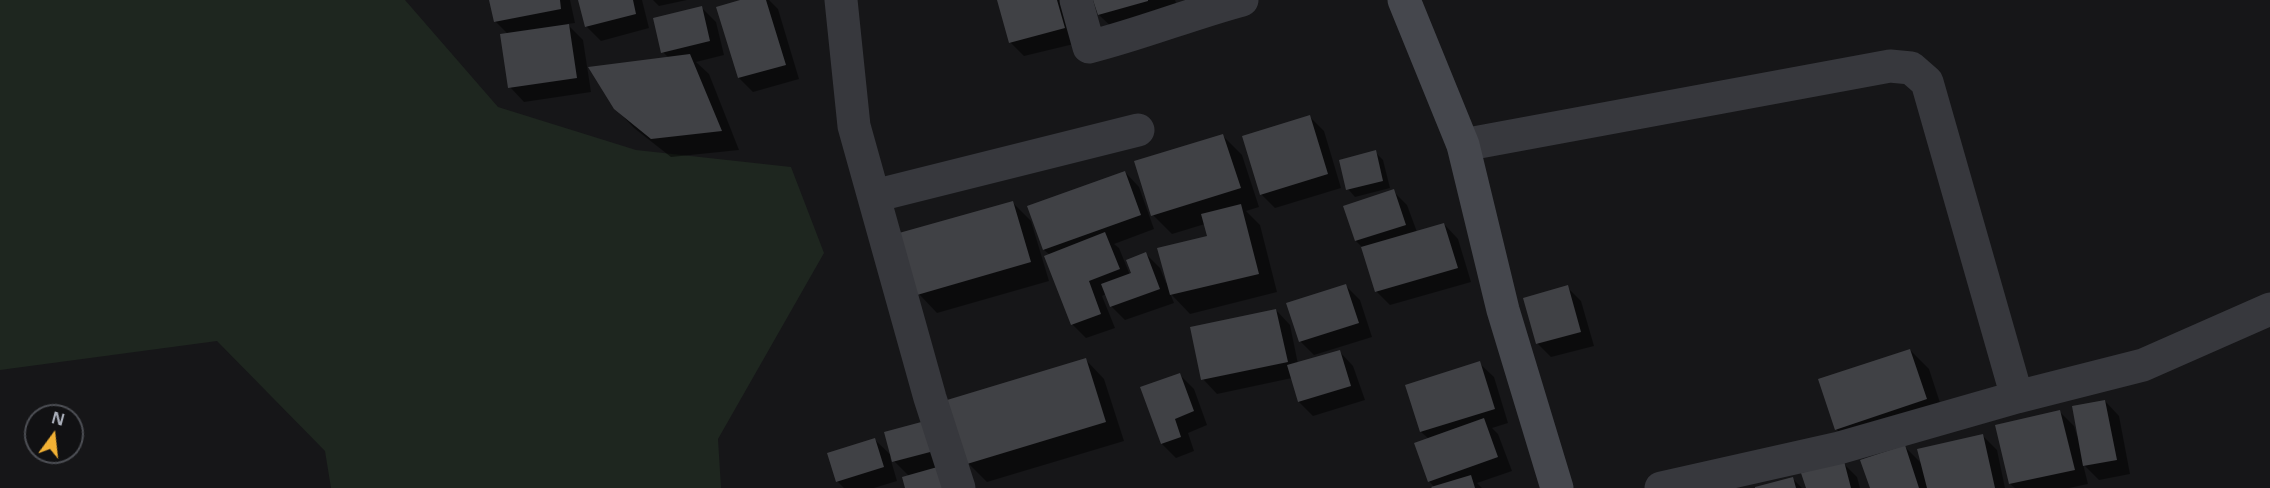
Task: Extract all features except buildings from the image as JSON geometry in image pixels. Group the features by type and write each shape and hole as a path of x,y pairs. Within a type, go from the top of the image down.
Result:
{"street":[{"path":"841,0 854,126 930,398 959,488"},
{"path":"1076,0 1089,46 1130,37 1202,11 1242,0"},
{"path":"1404,0 1462,146 1503,309 1557,488"},
{"path":"1462,146 1890,66 1911,68 1927,82 2017,398"},
{"path":"874,196 1138,130"},
{"path":"1661,488 1839,448 2143,365 2270,309"}],"shaded area":[{"path":"0,0 405,0 498,107 636,150 791,167 824,253 718,439 721,488 331,488 325,451 217,341 0,370"}]}
